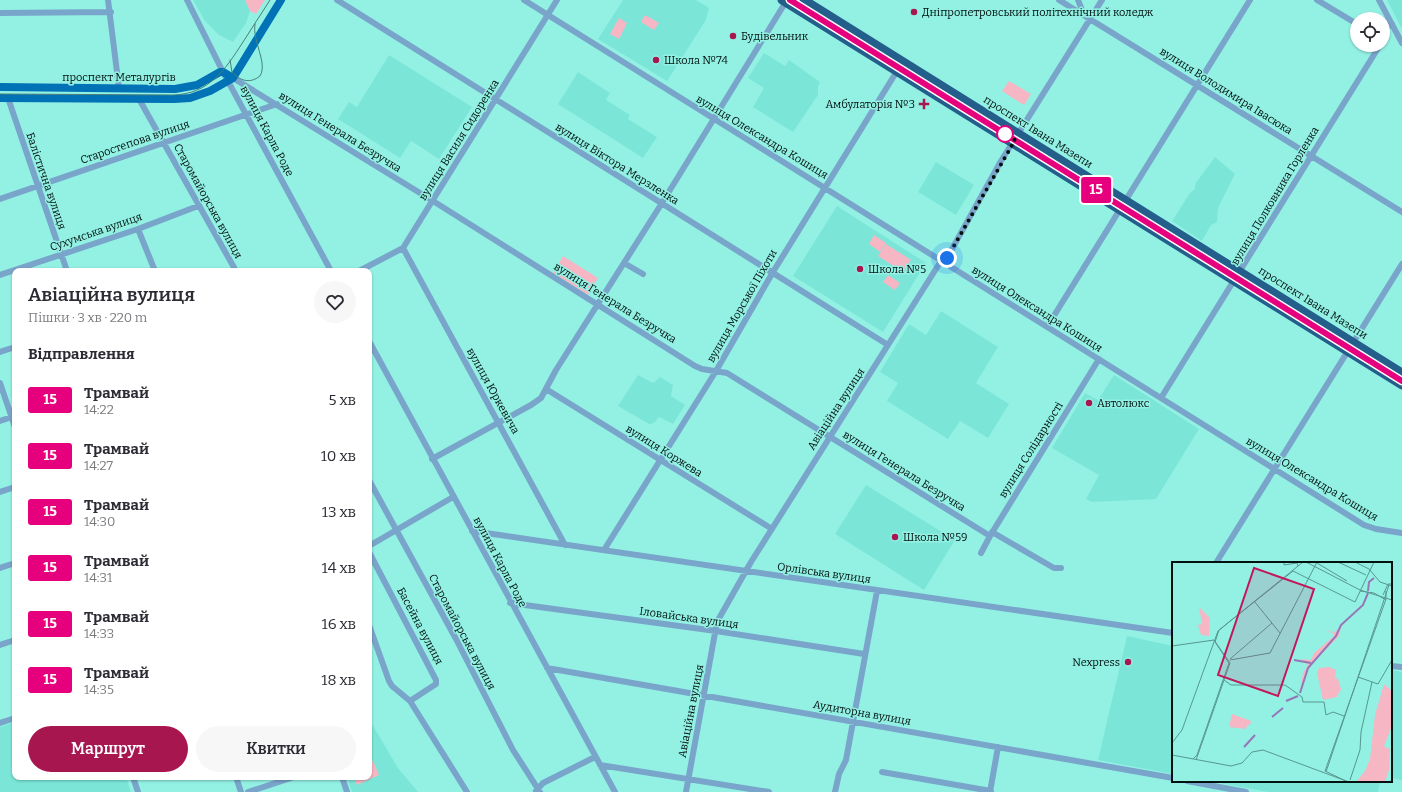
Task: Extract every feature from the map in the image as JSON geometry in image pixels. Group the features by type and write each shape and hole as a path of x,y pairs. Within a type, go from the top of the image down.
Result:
{"highway":[{"name":"проспект Івана Мазепи","path":"804,0 1018,135 1402,373"},
{"name":"проспект Івана Мазепи","path":"785,1 1402,385"}],"main road":[{"name":"проспект Металургів","path":"4,98 190,98 210,91 231,80 281,0"},
{"path":"223,72 231,80"},
{"name":"проспект Металургів","path":"0,87 175,89 189,87 223,72"}],"street":[{"path":"108,0 111,12 119,88"},
{"path":"187,0 223,72"},
{"name":"вулиця Віктора Мерзленка","path":"336,0 888,345"},
{"name":"вулиця Олександра Кошиця","path":"524,0 1364,525 1376,530 1402,533"},
{"name":"вулиця Василя Сидоренка","path":"365,268 403,248 557,0"},
{"name":"вулиця Володимира Івасюка","path":"1059,0 1402,212"},
{"path":"1078,0 1087,17"},
{"name":"Авіаційна вулиця","path":"686,792 717,622 772,529 830,436 942,260 947,258 1087,17 1102,0"},
{"path":"1047,327 1250,0"},
{"path":"1317,0 1350,20"},
{"path":"1379,0 1402,43"},
{"path":"432,458 538,401 662,203 785,1"},
{"path":"0,13 111,12"},
{"name":"вулиця Полковника Горленка","path":"1161,398 1235,281 1310,155 1376,52"},
{"name":"вулиця Морської Піхоти","path":"604,550 716,371 773,272 897,71"},
{"name":"вулиця Генерала Безручка","path":"231,80 277,104 695,366 702,369 727,373 991,534 1054,568 1061,568"},
{"name":"вулиця Карла Роде","path":"231,80 246,114 329,268"},
{"name":"Балістична вулиця","path":"4,98 66,268"},
{"name":"Старомайорська вулиця","path":"139,99 234,268"},
{"name":"Старостепова вулиця","path":"0,199 277,104"},
{"name":"Сухумська вулиця","path":"21,268 138,229 198,206"},
{"path":"138,229 154,268"},
{"name":"вулиця Юркевича","path":"403,248 565,545"},
{"path":"624,263 643,274"},
{"path":"1217,562 1402,264"},
{"name":"Сухумська вулиця","path":"0,275 12,271"},
{"name":"вулиця Карла Роде","path":"372,347 614,792"},
{"path":"0,352 12,348"},
{"name":"вулиця Солідарності","path":"981,553 991,534 1099,359"},
{"path":"0,383 12,417"},
{"name":"вулиця Коржева","path":"546,389 772,529"},
{"path":"0,422 12,423"},
{"name":"Старомайорська вулиця","path":"372,486 456,639 513,750 538,791"},
{"path":"0,492 12,488"},
{"path":"372,544 453,497"},
{"name":"Орлівська вулиця","path":"472,532 1172,634"},
{"name":"Басейна вулиця","path":"372,558 436,680 436,684 410,701"},
{"path":"0,568 12,564"},
{"path":"835,792 839,774 846,760 864,654 877,591"},
{"name":"Іловайська вулиця","path":"510,603 716,631 864,654"},
{"path":"372,634 388,681 410,701 467,792"},
{"path":"0,645 12,641"},
{"path":"1392,666 1402,667"},
{"name":"Аудиторна вулиця","path":"547,668 1172,778"},
{"path":"0,723 12,719"},
{"path":"882,772 990,791 998,747"},
{"path":"538,791 543,783 595,757"},
{"path":"600,764 769,792"},
{"path":"134,780 138,792"},
{"path":"237,780 241,792"},
{"path":"248,792 285,780"},
{"path":"343,780 347,792"},
{"path":"1193,782 1246,792"}],"shaded area":[{"path":"193,0 245,0 250,11 246,23 233,42 219,35 205,21"},
{"path":"245,0 265,0 256,14 250,11"},
{"name":"Школа №74","path":"623,0 696,0 709,8 706,20 667,81 598,39"},
{"path":"1387,0 1402,0 1402,29"},
{"path":"645,15 659,23 654,30 641,22"},
{"path":"619,18 627,23 619,39 610,34"},
{"path":"764,53 785,66 789,60 820,82 818,87 818,95 793,132 753,107 764,88 748,78"},
{"path":"389,55 472,107 439,159 411,141 400,158 338,119 349,102 357,107"},
{"path":"578,72 610,93 606,100 630,115 628,119 657,137 643,158 558,104"},
{"path":"1009,81 1031,94 1024,105 1002,91"},
{"path":"1215,157 1235,174 1218,208 1217,222 1211,225 1202,241 1172,221 1190,193 1195,189 1195,184"},
{"path":"936,162 974,185 956,215 918,192"},
{"name":"Школа №5","path":"837,206 926,263 883,332 793,276"},
{"path":"874,235 886,243 880,252 869,244"},
{"path":"886,244 911,260 903,272 878,256"},
{"path":"563,256 598,278 588,295 553,273"},
{"path":"888,275 900,283 895,290 883,282"},
{"path":"941,311 998,347 976,383 1009,404 988,438 960,421 948,439 887,401 898,383 880,372 909,324 926,335"},
{"path":"638,375 653,383 660,377 673,385 671,396 685,405 673,424 659,417 654,423 649,424 618,406"},
{"path":"1114,375 1199,429 1156,499 1092,502 1086,499 1099,475 1052,448 1085,393 1098,400"},
{"name":"Школа №59","path":"866,485 955,540 924,590 835,534"},
{"path":"1127,636 1172,646 1172,774 1098,760"},
{"path":"1392,670 1402,672 1402,780 1392,778"},
{"path":"12,723 12,780 127,780 131,792 0,792 0,727"},
{"path":"372,724 398,768 418,792 352,792 348,780 372,780"},
{"path":"372,762 379,775 372,778"},
{"path":"354,780 368,780 357,785"},
{"path":"1214,782 1380,782 1378,792 1268,792"}],"tram line":[{"path":"0,94 186,94 197,90 215,79 230,62 270,0"},
{"path":"790,0 1402,381"},
{"name":"15","path":"790,0 1402,381"},
{"path":"230,60 232,72 238,78 249,81 260,76 262,65 256,37 255,24"}],"place":[{"name":"Дніпропетровський політехнічний коледж","path":"914,12"},
{"name":"Будівельник","path":"733,36"},
{"name":"Школа №74","path":"656,60"},
{"name":"Амбулаторія №3","path":"924,104"},
{"name":"Школа №5","path":"860,269"},
{"name":"Автолюкс","path":"1089,403"},
{"name":"Школа №59","path":"895,537"},
{"name":"Nexpress","path":"1128,662"}],"route":[{"path":"947,258 969,221 1001,161 1015,140 1005,134"}]}
